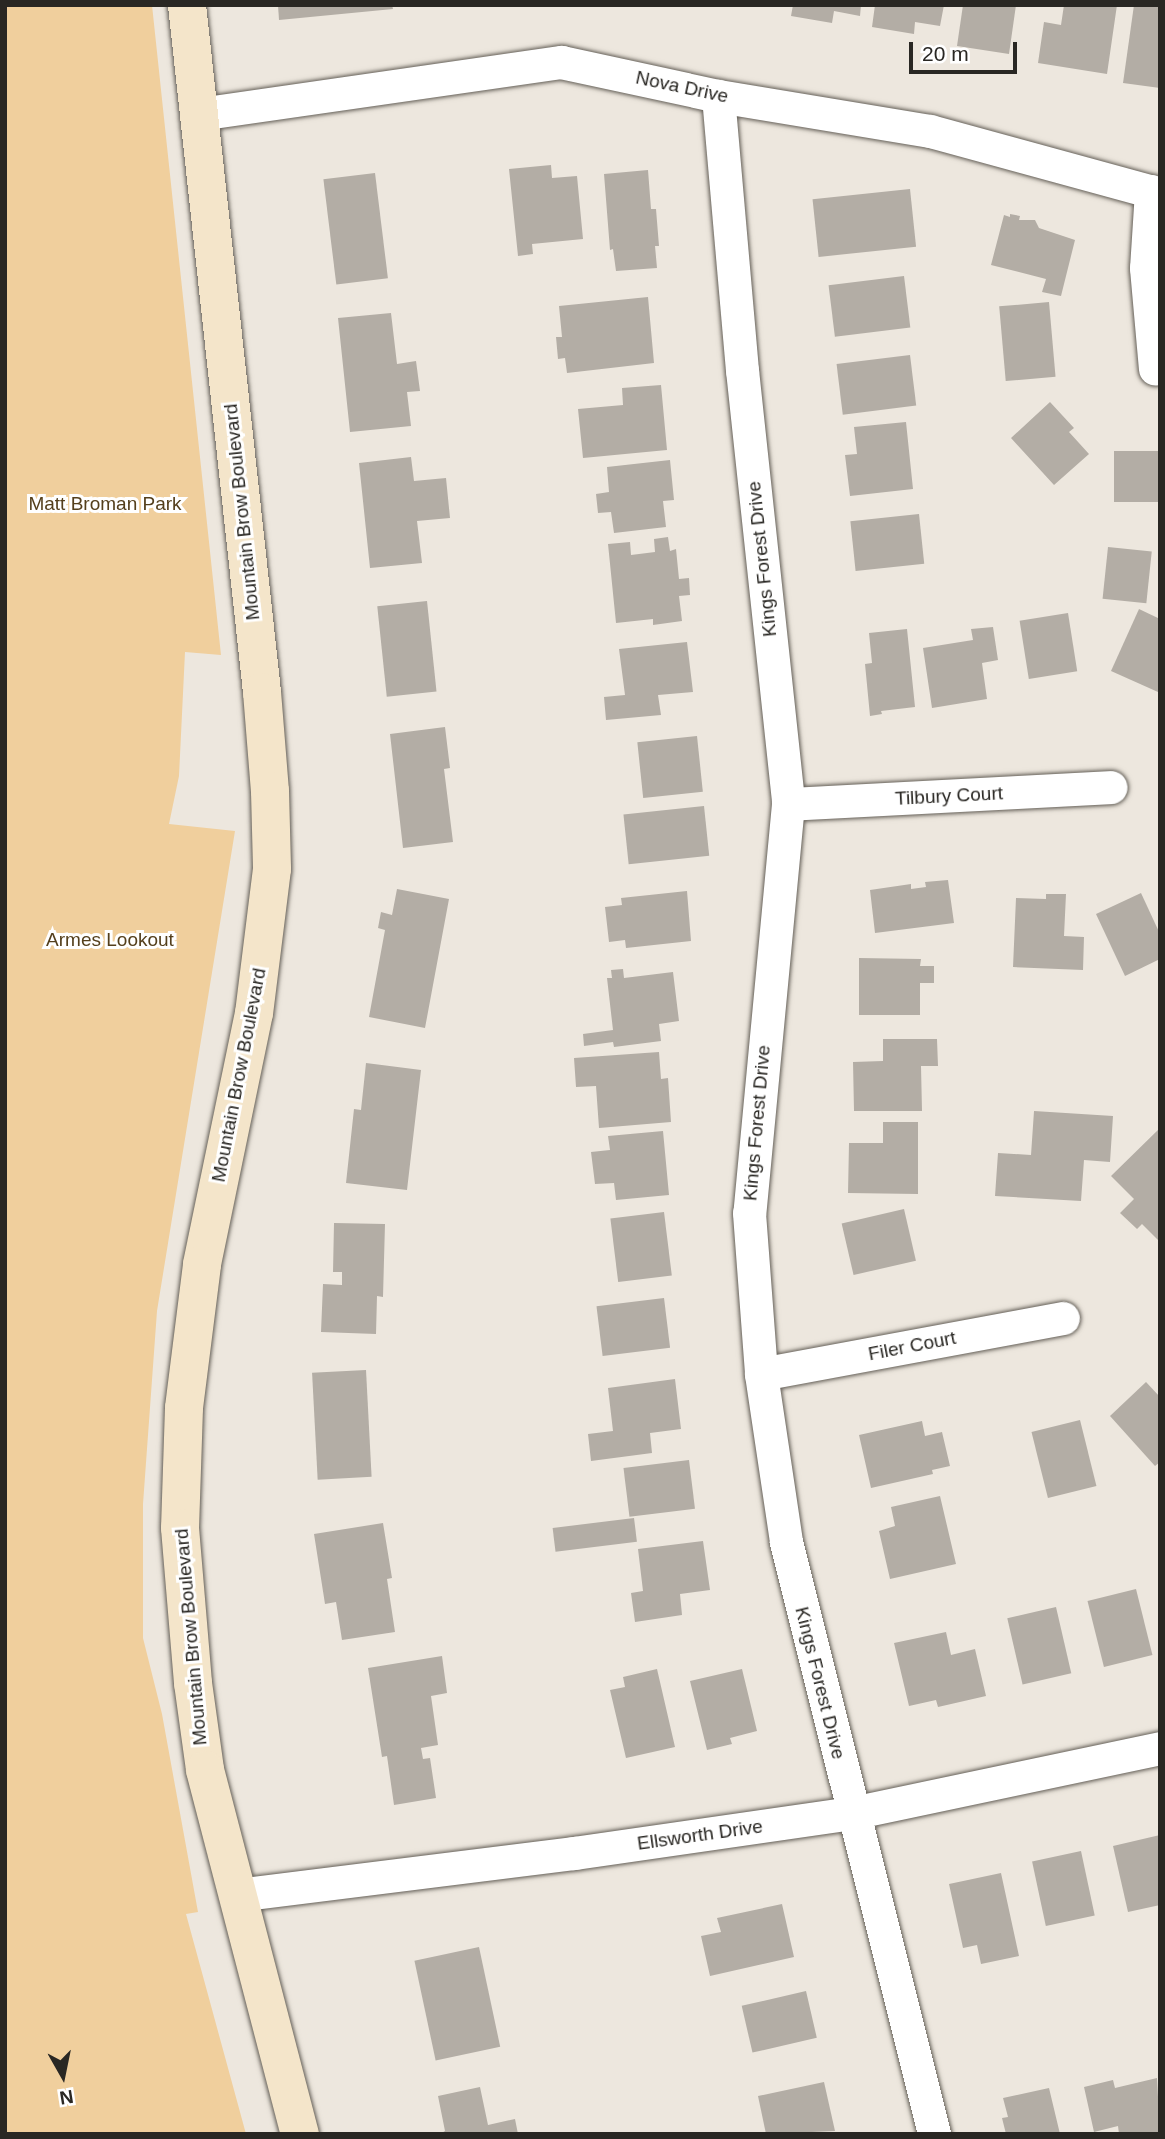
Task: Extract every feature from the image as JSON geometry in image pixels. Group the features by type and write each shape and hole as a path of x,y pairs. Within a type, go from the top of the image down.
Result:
{"main road":[{"name":"Mountain Brow Boulevard","path":"187,5 270,791 272,869 254,1013 202,1265 184,1408 180,1528 193,1683 205,1770 300,2134"}],"street":[{"name":"Nova Drive","path":"199,114 561,62 718,96 930,131 1156,193"},
{"name":"Kings Forest Drive","path":"718,96 741,370 788,804 749,1213 761,1374 786,1542 851,1813 934,2134"},
{"path":"1155,369 1146,268 1156,193"},
{"name":"Tilbury Court","path":"788,804 1111,787"},
{"name":"Filer Court","path":"761,1374 1063,1318"},
{"name":"Ellsworth Drive","path":"236,1895 587,1851 851,1813 1160,1748"}],"green space":[{"path":"5,5 152,5 221,655 185,652 179,776 169,824 235,831 157,1311 143,1504 143,1638 162,1714 198,1912 186,1914 246,2134 5,2134"}],"building":[{"path":"278,5 392,5 393,9 279,20"},
{"path":"793,5 861,5 860,16 834,11 832,23 791,16"},
{"path":"875,5 944,5 940,26 915,22 914,34 872,27"},
{"path":"963,5 1016,5 1009,54 957,46"},
{"path":"1064,5 1117,5 1107,74 1038,63 1044,22 1061,25"},
{"path":"1134,5 1160,5 1160,88 1123,83"},
{"path":"551,165 552,178 577,176 583,239 532,244 533,254 518,256 509,169"},
{"path":"648,170 651,209 656,209 659,246 655,246 657,268 616,271 613,249 610,250 604,174"},
{"path":"375,173 388,278 336,285 323,179"},
{"path":"910,189 916,247 819,257 813,199"},
{"path":"1010,214 1020,216 1019,220 1035,220 1039,228 1075,240 1061,296 1042,292 1046,279 991,265 1004,215 1010,217"},
{"path":"904,276 910,328 835,337 829,285"},
{"path":"648,297 654,363 567,373 565,358 558,359 556,337 562,337 559,306"},
{"path":"1049,302 1056,377 1006,381 999,306"},
{"path":"391,313 397,364 416,361 420,391 407,392 411,426 350,432 338,318"},
{"path":"910,355 916,406 843,415 837,364"},
{"path":"661,385 667,450 583,458 578,409 623,405 622,388"},
{"path":"1050,402 1074,428 1069,432 1089,454 1054,485 1011,438"},
{"path":"906,422 913,489 850,496 845,455 857,454 854,427"},
{"path":"1114,451 1160,451 1160,502 1114,502"},
{"path":"411,457 414,481 446,478 450,518 417,521 422,563 370,568 359,463"},
{"path":"670,460 674,500 663,501 666,527 614,533 611,512 598,513 596,494 609,492 607,467"},
{"path":"919,514 924,564 856,571 850,521"},
{"path":"668,537 670,551 676,549 679,579 689,578 690,595 679,596 682,621 653,625 653,619 616,623 608,544 630,542 631,555 655,552 654,539"},
{"path":"1108,547 1152,552 1146,603 1103,599"},
{"path":"427,601 437,692 387,697 377,606"},
{"path":"1139,609 1160,619 1158,692 1111,671"},
{"path":"1068,613 1077,671 1029,679 1020,621"},
{"path":"993,627 998,660 982,663 987,699 932,708 923,648 973,640 971,629"},
{"path":"907,629 915,707 881,711 882,714 870,716 865,664 872,663 869,633"},
{"path":"687,642 693,692 658,695 661,715 606,720 604,697 625,695 619,649"},
{"path":"445,727 450,768 444,769 453,842 403,848 390,734"},
{"path":"697,736 703,792 643,798 637,742"},
{"path":"704,806 709,856 629,864 623,814"},
{"path":"948,880 954,923 875,933 870,890 911,884 911,889 926,887 925,882"},
{"path":"397,889 449,899 425,1028 369,1017 385,930 378,928 381,912 392,915"},
{"path":"687,891 691,941 626,948 625,940 609,942 605,907 622,905 621,898"},
{"path":"1141,893 1160,934 1160,959 1125,976 1096,914"},
{"path":"1046,894 1066,894 1064,936 1084,937 1083,970 1013,967 1016,898 1046,899"},
{"path":"859,958 921,959 920,966 934,966 934,983 920,983 920,1015 859,1015"},
{"path":"623,969 624,978 673,972 679,1021 659,1024 661,1041 614,1047 613,1042 584,1046 583,1034 613,1030 607,978 612,978 611,970"},
{"path":"883,1039 937,1039 938,1066 921,1066 922,1111 854,1111 853,1062 883,1061"},
{"path":"659,1052 661,1079 668,1078 671,1122 599,1128 596,1086 576,1087 574,1058"},
{"path":"366,1063 421,1070 407,1190 346,1183 354,1109 361,1110"},
{"path":"1034,1111 1113,1116 1110,1162 1084,1160 1081,1201 995,1196 998,1153 1031,1155"},
{"path":"883,1122 918,1122 918,1194 848,1193 849,1143 883,1143"},
{"path":"1160,1128 1160,1242 1142,1224 1137,1229 1120,1213 1134,1199 1111,1176"},
{"path":"663,1131 669,1195 616,1200 614,1183 595,1184 591,1152 610,1150 608,1136"},
{"path":"904,1209 916,1261 854,1275 842,1223"},
{"path":"664,1212 672,1276 618,1282 610,1219"},
{"path":"334,1223 385,1224 383,1297 377,1296 376,1334 321,1332 323,1284 342,1285 342,1272 333,1272"},
{"path":"664,1298 670,1348 603,1356 597,1306"},
{"path":"366,1370 372,1477 318,1480 312,1373"},
{"path":"675,1379 681,1429 650,1433 652,1453 591,1461 588,1434 613,1431 608,1388"},
{"path":"1146,1382 1160,1397 1160,1462 1155,1466 1110,1416"},
{"path":"1080,1420 1096,1486 1048,1498 1031,1432"},
{"path":"922,1421 925,1436 942,1432 950,1466 932,1470 933,1474 871,1488 859,1435"},
{"path":"689,1460 695,1509 629,1517 623,1468"},
{"path":"940,1496 956,1564 890,1579 879,1531 895,1526 891,1507"},
{"path":"634,1518 637,1542 556,1552 553,1528"},
{"path":"383,1523 392,1578 387,1579 395,1632 342,1640 336,1602 325,1604 314,1534"},
{"path":"703,1541 710,1590 680,1594 682,1615 635,1622 631,1593 643,1591 638,1549"},
{"path":"1136,1589 1152,1655 1104,1667 1087,1601"},
{"path":"1056,1607 1071,1673 1023,1685 1007,1618"},
{"path":"946,1632 951,1655 975,1649 986,1696 938,1707 936,1700 909,1706 894,1643"},
{"path":"442,1656 447,1693 431,1696 438,1745 421,1748 423,1759 430,1758 436,1798 394,1805 387,1756 382,1757 368,1668"},
{"path":"657,1669 675,1747 626,1758 610,1690 625,1687 623,1677"},
{"path":"742,1669 757,1731 730,1738 732,1744 707,1750 690,1681"},
{"path":"1160,1835 1160,1905 1128,1912 1113,1846"},
{"path":"1081,1851 1095,1916 1046,1926 1032,1861"},
{"path":"1001,1873 1019,1956 981,1964 977,1945 963,1948 949,1884"},
{"path":"782,1904 794,1957 710,1976 701,1936 721,1932 717,1918"},
{"path":"479,1947 500,2047 436,2060 414,1961"},
{"path":"806,1991 817,2038 752,2053 742,2006"},
{"path":"1157,2078 1160,2134 1119,2134 1118,2126 1094,2132 1084,2087 1113,2080 1115,2088"},
{"path":"824,2082 835,2131 766,2134 758,2096"},
{"path":"480,2087 488,2125 515,2119 518,2134 440,2134 445,2131 438,2096"},
{"path":"1049,2088 1060,2134 1006,2134 1002,2118 1008,2117 1003,2098"}],"park label":[{"name":"Matt Broman Park","path":"105,504"},
{"name":"Armes Lookout","path":"110,940"}]}
